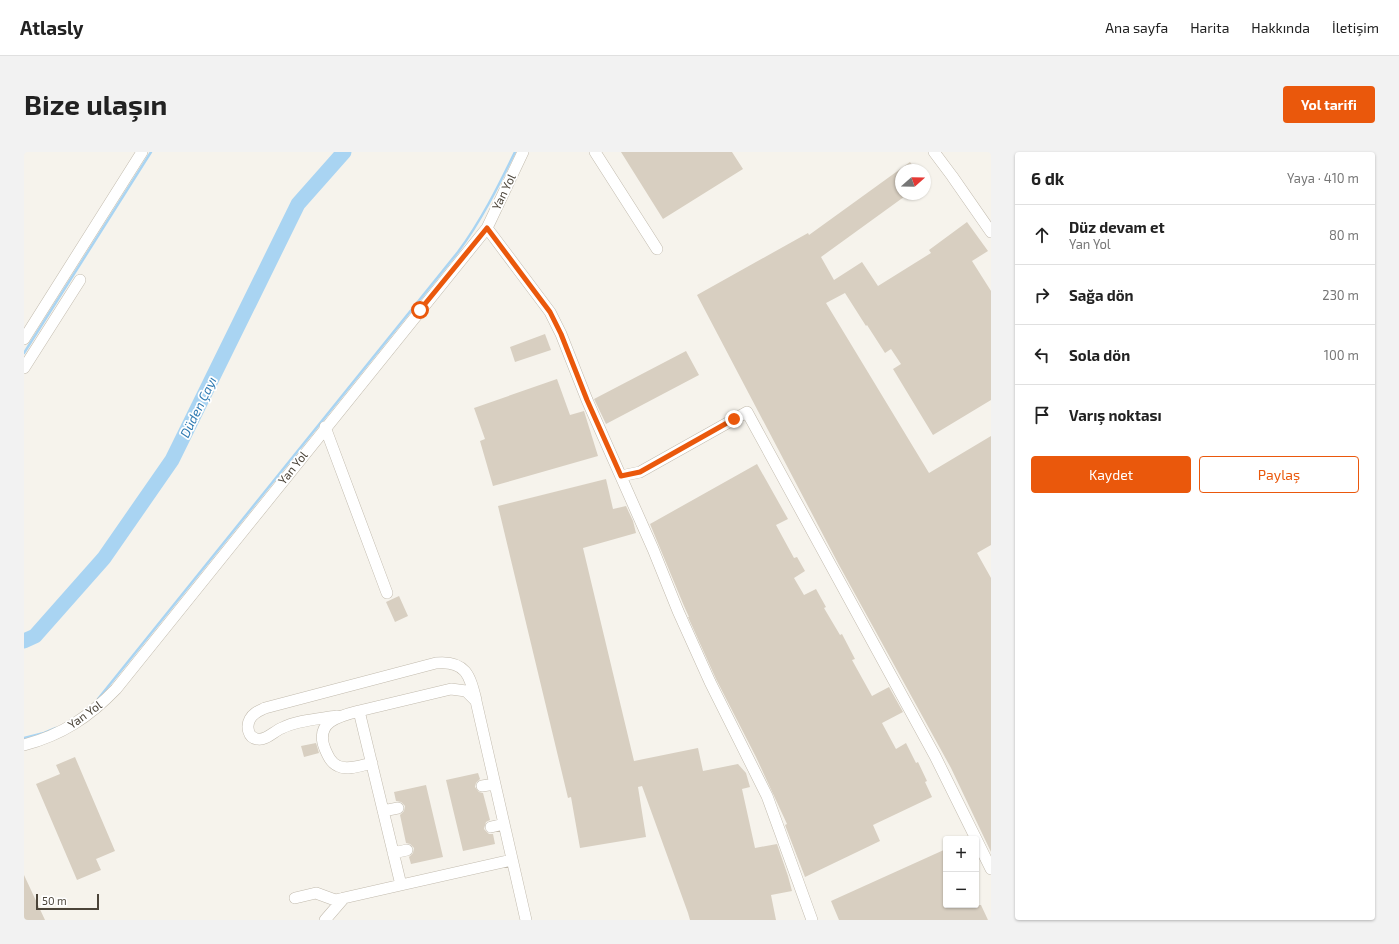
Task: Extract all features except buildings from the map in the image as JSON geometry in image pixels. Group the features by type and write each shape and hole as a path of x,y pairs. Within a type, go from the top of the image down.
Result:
{"street":[{"path":"24,339 142,152"},
{"name":"Yan Yol","path":"24,745 58,733 72,726 102,704 116,689 325,427 487,228 523,152"},
{"path":"595,152 657,249"},
{"path":"934,152 991,232"},
{"path":"487,228 550,312 561,334 587,400 710,682 766,796 812,920"},
{"path":"24,368 80,280"},
{"path":"621,476 640,472 747,412 935,756 991,869"},
{"path":"325,427 387,592"},
{"path":"476,701 466,691 450,689 337,716 290,724 267,737 257,740 249,734 248,729 250,719 258,711 265,708 436,663 454,663 464,669 470,678 476,701 526,920"},
{"path":"360,710 400,885"},
{"path":"337,716 327,723 323,733 324,745 329,759 338,766 349,768 372,762"},
{"path":"482,786 495,784"},
{"path":"383,811 398,808"},
{"path":"492,827 504,824"},
{"path":"393,853 407,850"},
{"path":"296,898 316,893 335,900 512,860"},
{"path":"325,920 344,898"}],"waterway":[{"path":"24,353 151,152"},
{"name":"Düden Çayı","path":"24,641 35,636 104,558 172,460 298,204 344,152"},
{"path":"98,699 458,252 482,216 515,152"},
{"path":"24,738 56,728"}],"route":[{"path":"420,310 487,228 550,312 561,334 587,400 621,476 640,472 734,419"}]}
